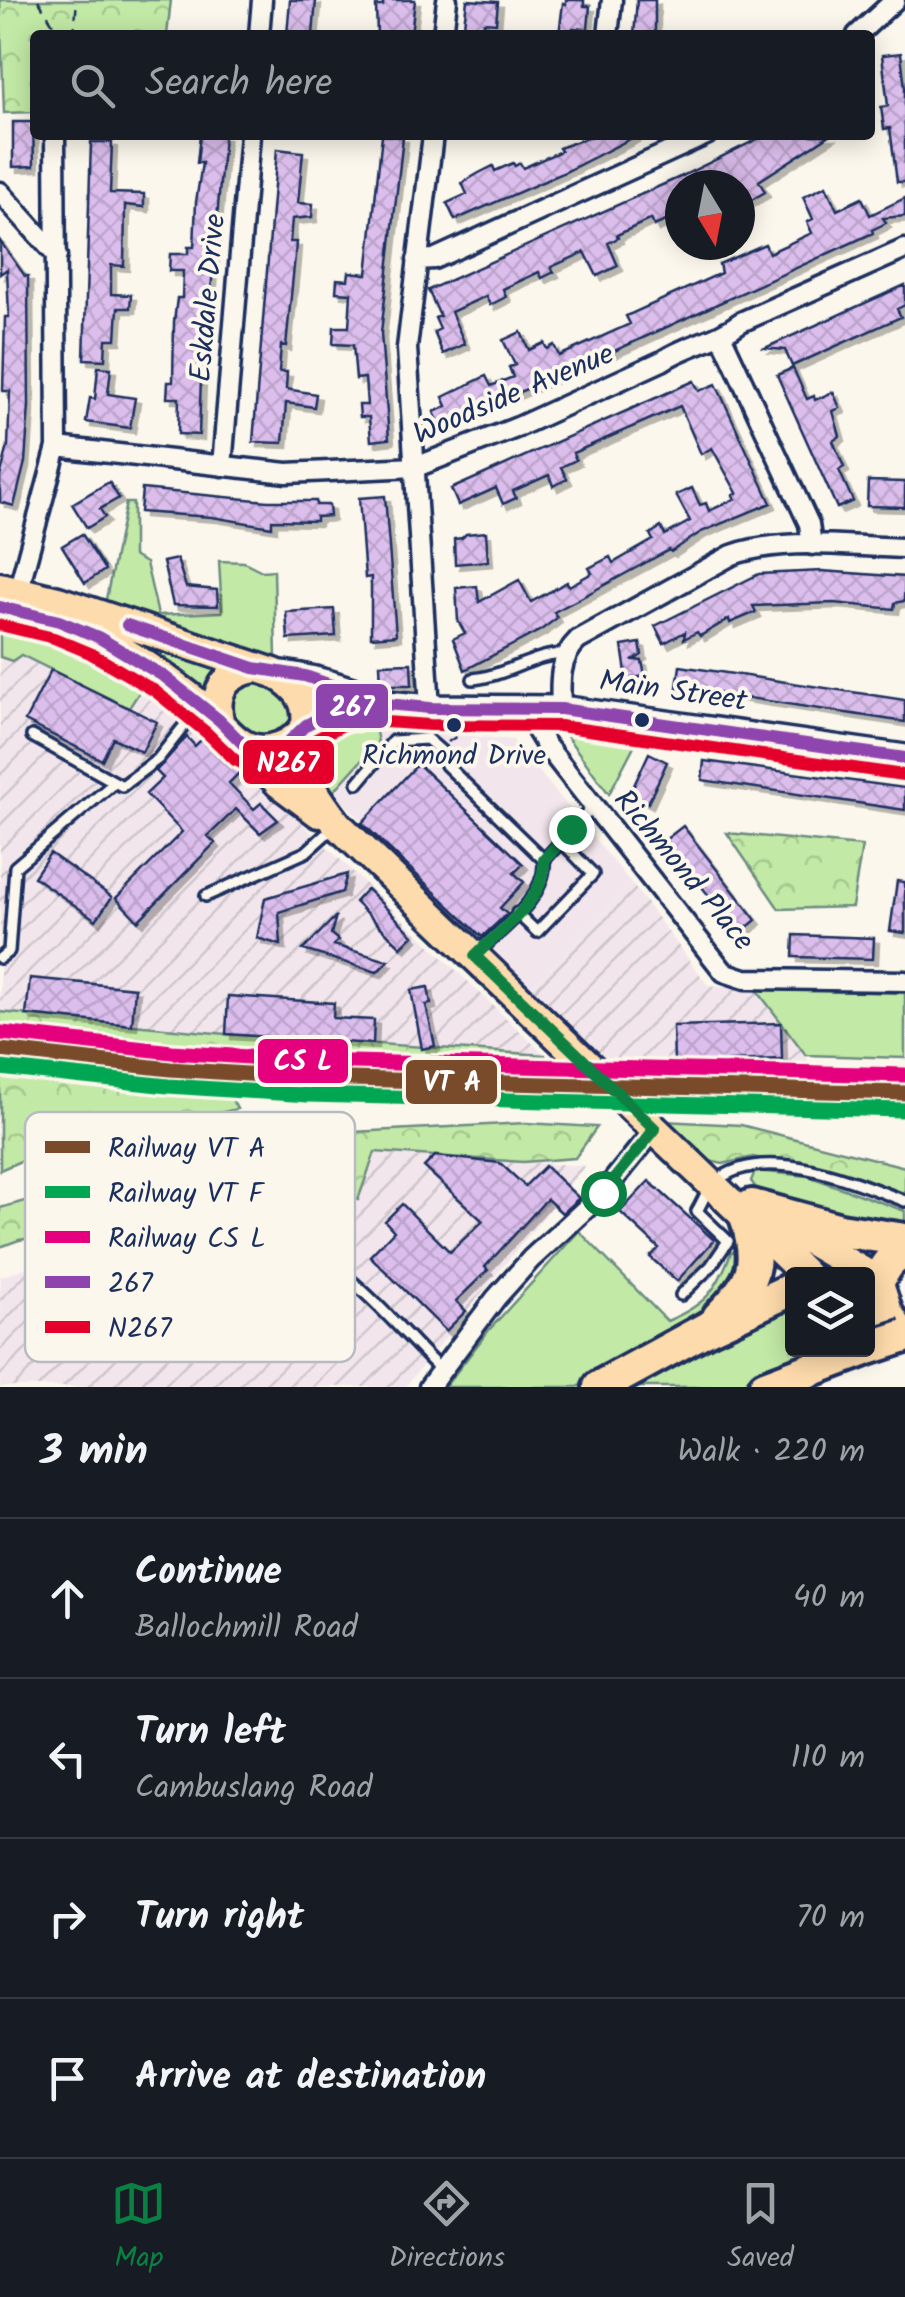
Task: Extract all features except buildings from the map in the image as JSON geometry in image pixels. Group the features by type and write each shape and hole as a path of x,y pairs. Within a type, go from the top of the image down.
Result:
{"highway":[{"path":"708,1328 745,1290 751,1276 754,1250 749,1211 905,1240"},
{"path":"877,1280 887,1264 905,1253"},
{"path":"600,1387 708,1328 785,1292"},
{"path":"875,1346 905,1338"},
{"path":"765,1387 840,1357"}],"main road":[{"path":"8,598 264,670 347,688 386,704"},
{"path":"8,598 98,636 132,655 210,713 302,802 337,824"},
{"path":"210,713 226,680 237,671 264,670 290,682 304,699 305,776 310,789 337,824 713,1184 749,1211 877,1280 888,1312 905,1338"},
{"path":"246,747 285,746 305,728 340,707 386,704"},
{"name":"Main Street","path":"386,704 548,709 905,758"},
{"path":"749,1211 799,1267"},
{"path":"875,1323 905,1338"}],"street":[{"path":"259,30 262,0"},
{"path":"444,30 447,0"},
{"path":"609,30 612,0"},
{"path":"861,30 894,0"},
{"path":"8,598 56,448 55,140"},
{"name":"Eskdale Drive","path":"222,466 250,140"},
{"path":"430,708 407,348 432,140"},
{"path":"417,260 434,260 695,140"},
{"path":"0,192 57,256"},
{"name":"Woodside Avenue","path":"56,448 287,473 416,467 518,427 662,361 684,347 722,337 741,322 905,249"},
{"path":"722,337 809,524 812,545"},
{"path":"548,709 566,654 593,630 732,555 758,548 812,545 905,548"},
{"name":"Richmond Place","path":"548,709 537,731 724,972 745,979 905,981"},
{"path":"430,1387 496,1298 531,1259 603,1193 655,1129"}],"lane":[{"path":"473,679 493,677 547,654 566,654"},
{"path":"32,736 122,786 210,713"},
{"path":"358,783 393,741 427,740 442,752 446,765 544,860 545,873 536,894 475,956"},
{"path":"0,958 9,951 15,867 115,782"},
{"path":"544,860 594,807"},
{"path":"206,896 306,852 337,824"},
{"path":"516,914 537,932 593,874 561,841"},
{"path":"681,1295 728,1242 696,1210 713,1184 757,1164 828,1172 905,1202"},
{"path":"355,1287 442,1371"}],"path":[{"path":"38,0 57,30"},
{"path":"74,30 77,0"}],"shaded area":[{"path":"20,655 128,708 145,685 215,740 545,1055 226,1034 0,1012 0,657 12,660"},
{"path":"375,727 513,740 632,884 532,987 333,792 375,746"},
{"path":"632,884 708,985 756,989 806,1055 809,1069 613,1067 532,987"},
{"path":"355,1150 585,1166 405,1387 0,1387 0,1277 25,1268 25,1362 355,1362"}],"green space":[{"path":"0,0 171,0 168,30 30,30 30,112 4,113"},
{"path":"126,503 133,503 133,556 146,563 158,615 222,612 219,561 244,562 262,571 274,570 276,658 105,604"},
{"path":"0,626 100,655 132,677 140,691 129,708 21,655 12,661 0,657"},
{"path":"95,627 227,670 211,696 165,664"},
{"path":"252,680 270,684 291,697 295,721 278,734 255,734 232,714 234,690"},
{"path":"359,718 375,727 378,742 333,792 327,793 314,747 331,725"},
{"path":"562,730 637,740 609,794"},
{"path":"727,833 862,846 852,907 779,909"},
{"path":"756,989 905,993 905,1058 806,1055"},
{"path":"0,1012 226,1034 545,1055 554,1075 233,1059 0,1034"},
{"path":"0,1074 231,1098 237,1109 25,1112 25,1159 0,1170"},
{"path":"663,1121 741,1125 905,1167 905,1195 848,1176 753,1157 723,1164 691,1157"},
{"path":"526,1123 597,1127 575,1158 523,1162 375,1152 358,1200 355,1132"},
{"path":"755,1171 808,1176 905,1211 905,1232 803,1214 772,1192 758,1191 751,1181"},
{"path":"25,1201 25,1239 0,1247 0,1208"},
{"path":"579,1231 667,1321 708,1295 731,1252 737,1251 741,1261 730,1291 578,1387 445,1387 489,1330"},
{"path":"782,1304 785,1357 805,1357 734,1387 626,1387"}],"transit line":[{"name":"267","path":"0,607 59,621 98,637 165,677 246,747 285,745 306,725 340,707 386,704 561,709 905,758"},
{"name":"N267","path":"0,625 54,638 90,653 155,691 244,764 289,762 316,739 345,724 386,722 560,726 903,775"},
{"name":"267","path":"127,625 254,668 305,676 383,703"},
{"path":"2,1033 172,1052 310,1061 905,1075"},
{"path":"0,1050 170,1069 309,1078 905,1093"},
{"path":"0,1068 168,1086 308,1095 905,1110"}],"place":[{"name":"Richmond Drive","path":"454,725"}],"route":[{"path":"571,829 544,860 545,873 536,894 475,956 655,1129 603,1193"}]}
